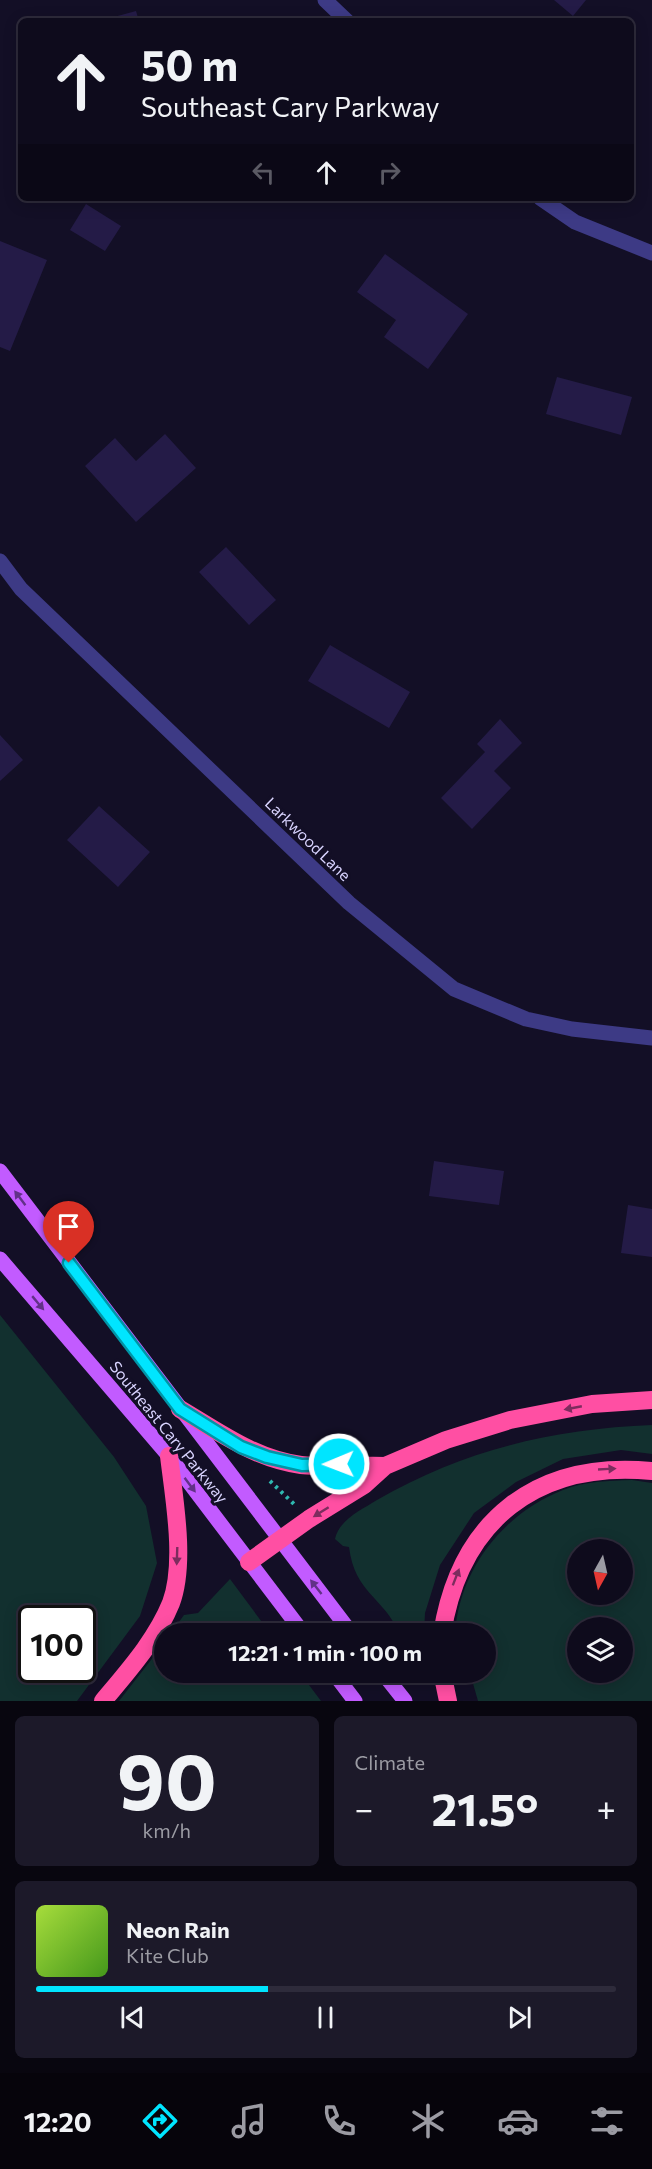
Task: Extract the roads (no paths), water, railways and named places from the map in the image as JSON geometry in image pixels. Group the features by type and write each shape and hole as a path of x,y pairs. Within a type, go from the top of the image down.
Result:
{"highway":[{"path":"249,1562 364,1485 385,1466 446,1440 510,1420 592,1404 652,1400"},
{"path":"180,1409 241,1447 267,1457 302,1465 385,1466"},
{"path":"103,1701 143,1652 171,1602 178,1559 176,1513 168,1456"},
{"path":"445,1623 458,1572 472,1546 495,1520 520,1499 562,1477 584,1472 606,1469 652,1472"},
{"path":"444,1683 448,1701"}],"main road":[{"name":"Southeast Cary Parkway","path":"0,1171 343,1623"},
{"name":"Southeast Cary Parkway","path":"0,1259 168,1456 295,1623"},
{"path":"341,1683 355,1701"},
{"path":"391,1683 405,1701"}],"street":[{"path":"325,0 344,18"},
{"path":"544,201 575,222 652,253"},
{"name":"Larkwood Lane","path":"0,561 21,589 349,903 454,989 526,1019 572,1029 652,1038"}]}
